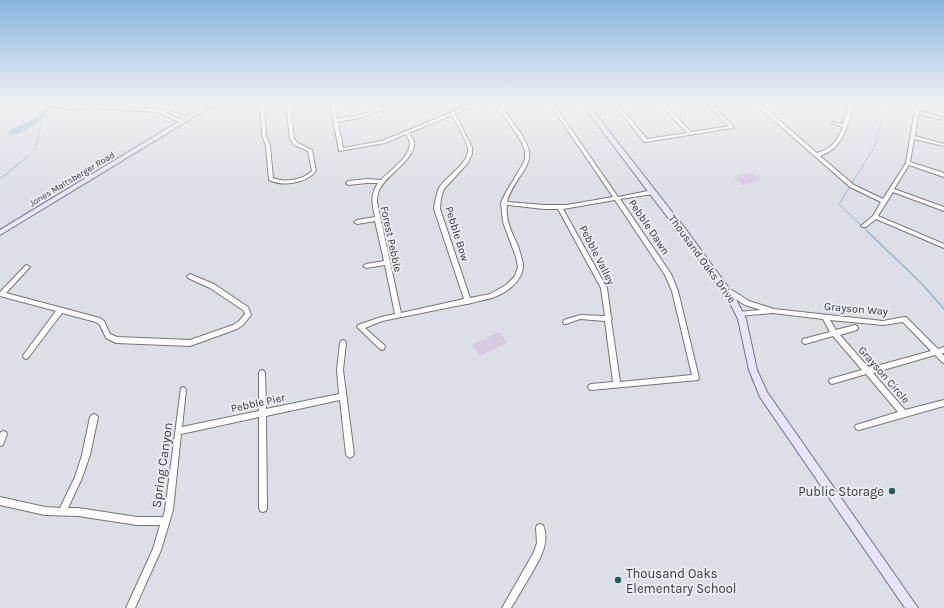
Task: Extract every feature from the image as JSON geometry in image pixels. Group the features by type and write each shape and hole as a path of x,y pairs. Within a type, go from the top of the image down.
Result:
{"main road":[{"name":"Jones Maltsberger Road","path":"0,233 166,131"},
{"name":"Thousand Oaks Drive","path":"606,131 725,289 740,314 746,336 752,370 763,394 912,608"}],"street":[{"path":"264,131 268,146 270,179 278,182 311,176 314,171 311,153 306,148 296,144 292,139 291,131"},
{"path":"338,131 342,150 379,144 411,131"},
{"name":"Pebble Bow","path":"462,131 470,147 470,154 465,163 442,188 438,198 437,209 468,302"},
{"path":"382,347 360,327 398,315 468,302 501,292 513,282 520,271 519,255 504,218 504,203 509,188 526,164 528,153 517,131"},
{"name":"Pebble Dawn","path":"571,131 672,282 696,378 617,385"},
{"path":"638,131 646,141 706,131"},
{"path":"789,131 852,186 885,202"},
{"path":"817,155 832,150 840,140 843,131"},
{"path":"864,226 875,217 908,163 914,131"},
{"name":"Forest Pebble","path":"398,315 376,219 374,202 376,191 381,182 411,151 412,140 407,133"},
{"path":"913,137 944,145"},
{"path":"908,163 944,175"},
{"path":"348,183 368,181 381,182"},
{"path":"891,190 944,209"},
{"path":"504,203 560,207 653,192"},
{"name":"Pebble Valley","path":"560,207 604,288 617,385"},
{"path":"875,217 944,246"},
{"path":"357,222 376,219"},
{"path":"366,266 386,263"},
{"path":"27,267 1,294 98,320 102,323 108,336 116,340 182,344 198,341 235,327 248,315 246,308 212,286 190,276"},
{"name":"Grayson Way","path":"725,289 747,303 774,310 883,323 904,319 944,360"},
{"name":"Grayson Way","path":"740,314 763,313 774,310"},
{"path":"26,356 60,311"},
{"name":"Grayson Circle","path":"825,316 827,324 834,333 904,414 944,402"},
{"path":"566,322 580,317 609,318"},
{"path":"805,341 855,328"},
{"path":"343,343 340,370 350,454"},
{"path":"832,381 944,350"},
{"path":"262,373 263,508"},
{"path":"591,387 617,385"},
{"name":"Spring Canyon","path":"130,608 154,557 172,497 183,390"},
{"name":"Pebble Pier","path":"179,431 343,396"},
{"path":"859,427 904,414"},
{"path":"62,512 78,478 86,455 94,417"},
{"path":"0,443 3,434"},
{"path":"0,501 45,511 96,514 137,521 166,521"},
{"path":"506,608 538,554 541,543 540,528"}],"shaded area":[{"path":"751,172 761,180 743,185 734,178"},
{"path":"499,332 507,343 480,356 472,345"}],"waterway":[{"path":"35,150 39,131"},
{"path":"852,183 875,146 879,131"},
{"path":"0,179 31,154"},
{"path":"850,187 839,204 868,232"},
{"path":"867,231 921,283 944,309"}],"place":[{"name":"Public Storage","path":"892,491"},
{"name":"Thousand Oaks Elementary School","path":"618,580"}]}
